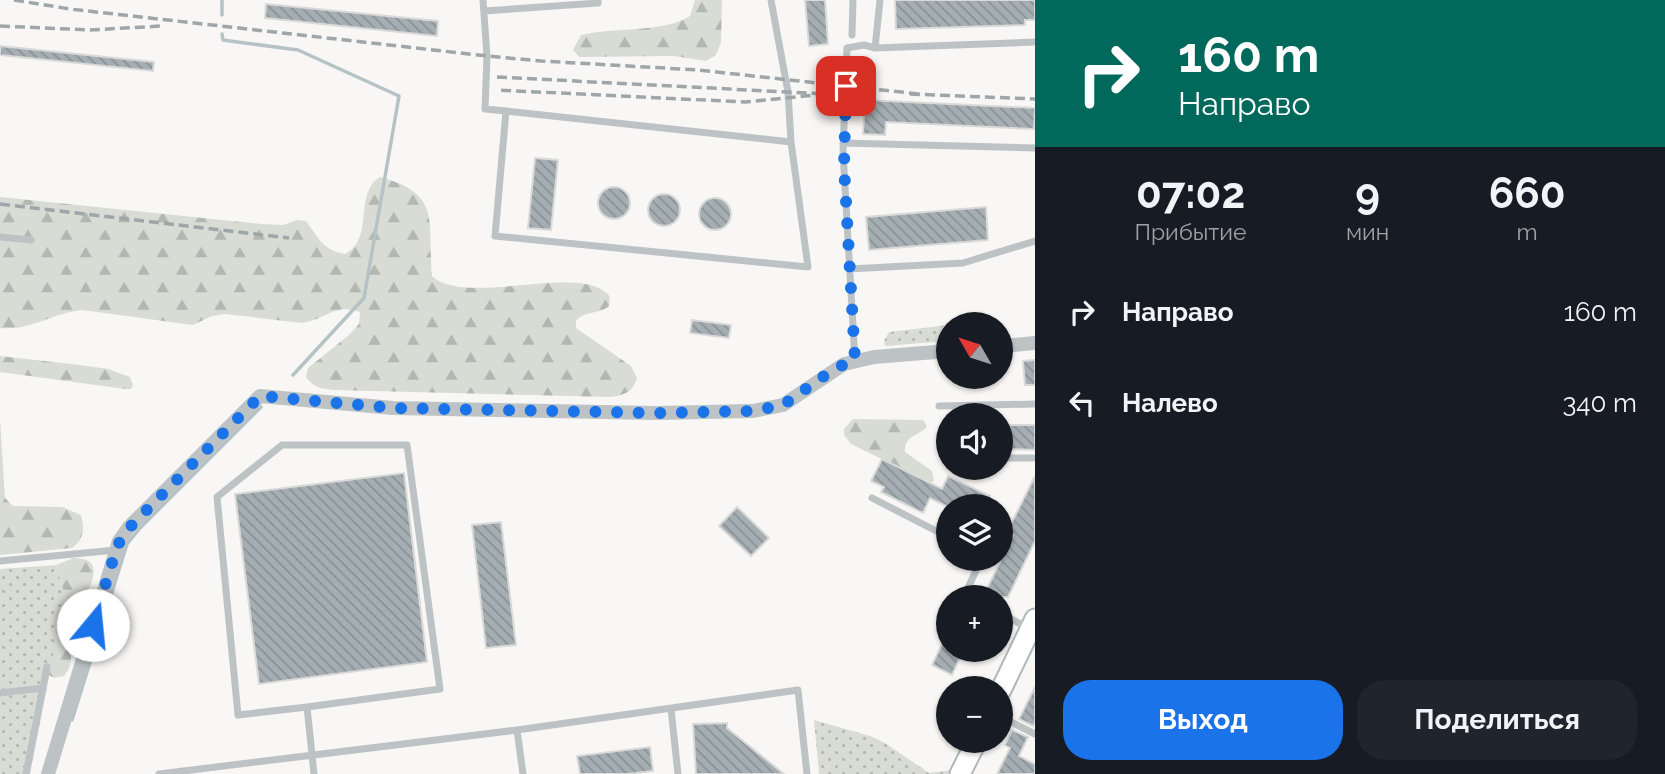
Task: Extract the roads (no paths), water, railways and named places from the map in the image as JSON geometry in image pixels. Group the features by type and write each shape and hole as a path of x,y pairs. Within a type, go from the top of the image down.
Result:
{"street":[{"path":"1013,345 1035,343"},
{"path":"48,774 116,550 129,527 260,396 393,408 656,413 753,411 783,405 834,369 855,360 936,352"},
{"path":"1008,676 1032,624"},
{"path":"960,774 970,753"}],"lane":[{"path":"483,0 487,56 485,109 791,142"},
{"path":"484,11 598,3 598,0"},
{"path":"506,111 495,236 808,267 791,142 788,92 771,0"},
{"path":"852,35 853,0"},
{"path":"875,48 880,0"},
{"path":"855,360 843,143 848,48 864,45 875,48 1035,42"},
{"path":"843,143 1035,148"},
{"path":"0,237 31,240"},
{"path":"849,269 963,263 1035,241"},
{"path":"1013,404 1035,404"},
{"path":"282,445 407,445 440,689 307,707 238,715 217,497 282,445"},
{"path":"1013,458 1035,457"},
{"path":"872,498 936,531"},
{"path":"0,561 116,550"},
{"path":"1013,617 1032,624"},
{"path":"26,774 47,667"},
{"path":"0,693 43,688"},
{"path":"159,774 517,730 798,690 807,774"},
{"path":"307,707 314,774"},
{"path":"671,709 678,774"},
{"path":"1013,723 1035,734"},
{"path":"517,730 523,774"}],"waterway":[{"path":"222,0 222,15"},
{"path":"222,34 223,40 298,50 399,96 364,298 293,375"},
{"path":"72,720 127,544 261,407"}],"railway":[{"path":"14,0 70,9 487,56 698,70 919,94"},
{"path":"0,26 90,30 161,26"},
{"path":"497,77 826,94 745,102 497,90"},
{"path":"910,94 1035,99"},
{"path":"0,204 289,238"}]}
